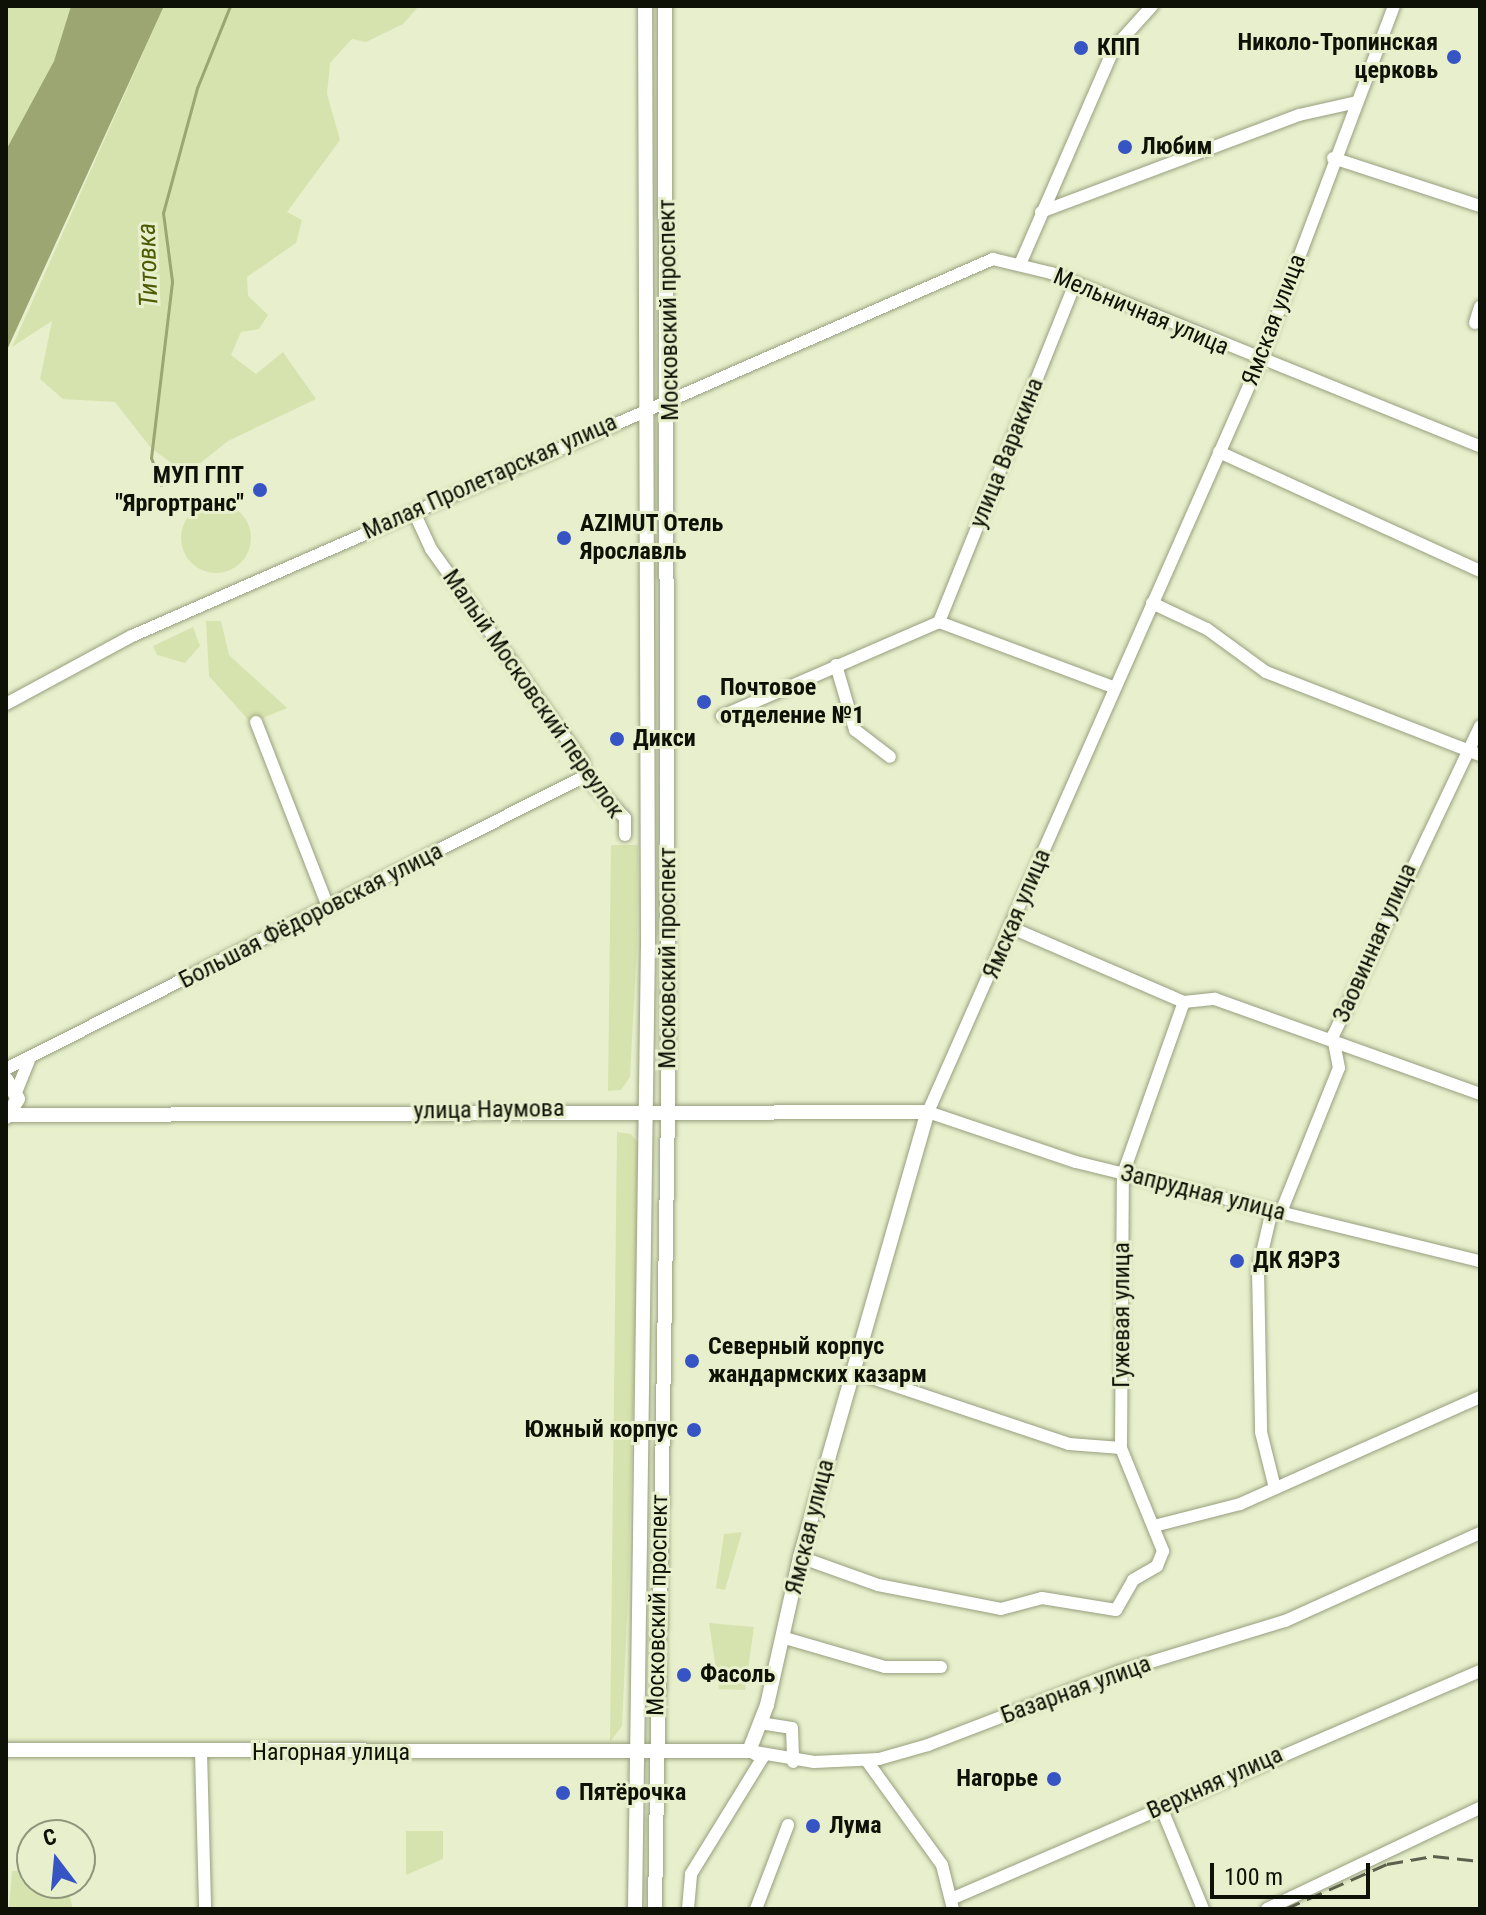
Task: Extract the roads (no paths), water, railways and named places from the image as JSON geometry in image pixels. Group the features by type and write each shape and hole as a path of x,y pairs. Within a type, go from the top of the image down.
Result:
{"main road":[{"name":"Московский проспект","path":"635,1909 646,1109 649,405 645,6"},
{"name":"Московский проспект","path":"655,1909 655,1755 668,1109 670,396 665,6"},
{"name":"улица Наумова","path":"13,1088 49,1110"},
{"path":"7,1117 13,1088"},
{"name":"улица Наумова","path":"7,1117 49,1110 668,1109 928,1112"},
{"name":"Ямская улица","path":"749,1751 785,1638 800,1557 851,1371 928,1112"},
{"name":"Нагорная улица","path":"6,1750 655,1755"},
{"name":"Базарная улица","path":"655,1755 749,1751"}],"street":[{"path":"1021,262 1114,48 1152,6"},
{"name":"Ямская улица","path":"928,1112 1012,928 1113,687 1260,361 1333,158 1394,6"},
{"path":"1041,212 1299,115 1357,102"},
{"path":"1333,158 1480,206"},
{"name":"Малая Пролетарская улица","path":"6,704 132,636 649,405 979,262"},
{"name":"Мельничная улица","path":"979,262 1021,262 1260,361 1480,446"},
{"name":"улица Варакина","path":"939,622 1075,283"},
{"path":"1475,323 1480,307"},
{"path":"1219,452 1480,571"},
{"name":"Малый Московский переулок","path":"414,512 431,549 583,762 585,776 625,818 625,835"},
{"path":"1152,603 1207,629 1266,672 1474,752"},
{"path":"722,716 939,622 1113,687"},
{"path":"836,665 855,730 890,757"},
{"path":"256,722 328,907"},
{"name":"Заовинная улица","path":"1275,1488 1261,1432 1258,1270 1277,1211 1339,1068 1333,1047 1388,907 1474,752 1480,726"},
{"name":"Большая Фёдоровская улица","path":"6,1069 585,776"},
{"path":"1012,928 1184,1002 1215,999 1333,1047 1480,1094"},
{"name":"Гужевая улица","path":"800,1557 878,1585 1001,1609 1042,1598 1116,1610 1133,1580 1157,1566 1163,1551 1121,1448 1123,1174 1184,1002"},
{"path":"13,1088 35,1055"},
{"name":"Запрудная улица","path":"928,1112 1123,1174 1480,1261"},
{"path":"851,1371 1069,1444 1121,1448"},
{"path":"1154,1526 1275,1488 1480,1397"},
{"name":"Базарная улица","path":"749,1751 793,1762 867,1761 1285,1621 1480,1533"},
{"path":"785,1638 885,1667 941,1667"},
{"name":"Верхняя улица","path":"952,1904 1161,1807 1480,1671"},
{"path":"760,1723 792,1728 793,1762"},
{"path":"688,1909 691,1874 763,1757 749,1751"},
{"path":"201,1752 205,1909"},
{"path":"867,1761 942,1865 952,1904"},
{"path":"1161,1807 1203,1909"},
{"path":"1267,1909 1480,1808"},
{"path":"756,1909 788,1825"}],"waterway":[{"name":"Титовка","path":"161,485 151,458 172,281 163,213 197,88 230,6"}],"railway":[{"path":"1285,1909 1387,1864 1433,1856 1480,1861"}],"place":[{"name":"КПП","path":"1081,48"},
{"name":"Николо-Тропинская церковь","path":"1454,57"},
{"name":"Любим","path":"1125,147"},
{"name":"МУП ГПТ \"Яргортранс\"","path":"260,490"},
{"name":"AZIMUT Отель Ярославль","path":"564,538"},
{"name":"Почтовое отделение №1","path":"704,702"},
{"name":"Дикси","path":"617,739"},
{"name":"ДК ЯЭРЗ","path":"1237,1261"},
{"name":"Северный корпус жандармских казарм","path":"692,1361"},
{"name":"Южный корпус","path":"694,1430"},
{"name":"Фасоль","path":"684,1675"},
{"name":"Нагорье","path":"1054,1779"},
{"name":"Пятёрочка","path":"563,1793"},
{"name":"Лума","path":"813,1826"}]}
